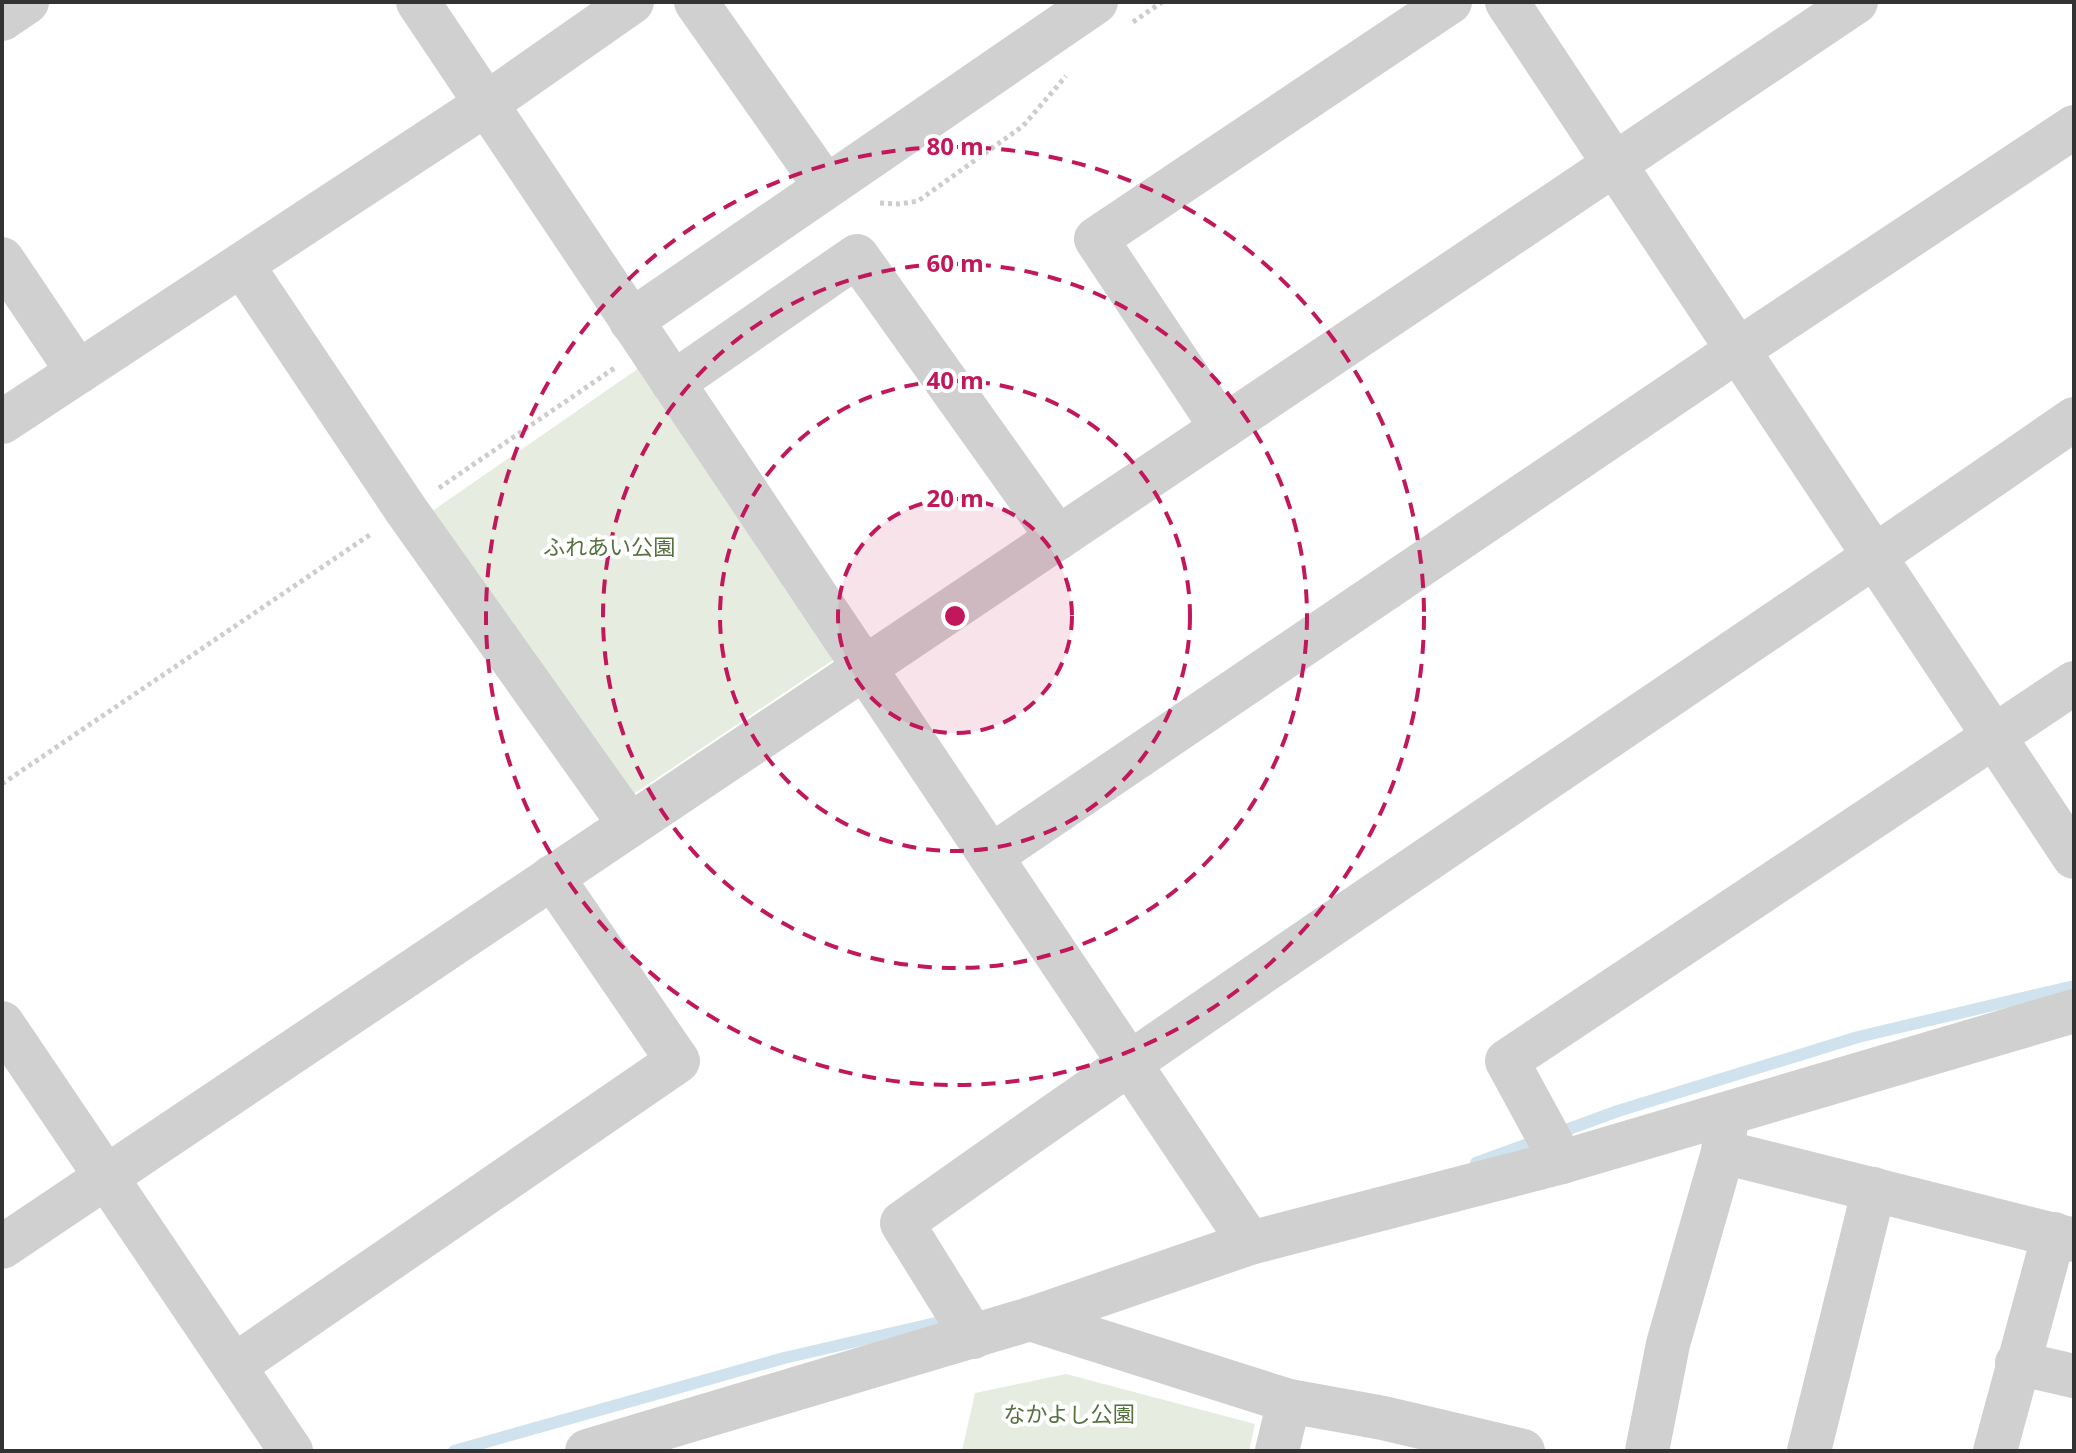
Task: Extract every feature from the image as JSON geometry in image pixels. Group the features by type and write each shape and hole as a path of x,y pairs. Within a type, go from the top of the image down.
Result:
{"street":[{"path":"2,19 27,2"},
{"path":"418,2 1250,1243"},
{"path":"2,422 486,104 632,2"},
{"path":"696,2 826,187"},
{"path":"1222,428 1096,239 1450,2"},
{"path":"1507,2 2074,857"},
{"path":"2,1247 1614,164 1812,14 1856,2"},
{"path":"640,333 826,187 1114,12"},
{"path":"991,856 1738,350 2074,127"},
{"path":"673,383 857,256 1058,538"},
{"path":"2,259 78,372"},
{"path":"242,265 406,510 630,825"},
{"path":"973,1337 902,1223 1129,1062 2074,419"},
{"path":"1562,1162 1507,1061 2074,683"},
{"path":"234,1366 678,1061 552,877"},
{"path":"587,1451 973,1337 1250,1243 1562,1162 1725,1132 2074,1011"},
{"path":"2,1023 291,1451"},
{"path":"1725,1132 1874,1189 2064,1237 2017,1363 1995,1451"},
{"path":"1647,1451 1668,1344 1725,1132"},
{"path":"1809,1451 1874,1189"},
{"path":"1030,1319 1289,1401 1383,1418 1523,1451"},
{"path":"2017,1363 2074,1376"},
{"path":"1277,1451 1289,1401"}],"path":[{"path":"1114,12 1162,2"},
{"path":"875,202 899,204 918,201 1023,126 1075,66"},
{"path":"2,784 406,510 640,333"}],"green space":[{"name":"ふれあい公園","path":"639,368 839,656 632,795 428,514"},
{"name":"なかよし公園","path":"1066,1374 1255,1424 1249,1451 962,1451 975,1393"}],"waterway":[{"path":"1476,1163 1618,1111 1858,1037 2074,986"},
{"path":"454,1451 784,1358 953,1319"}]}
